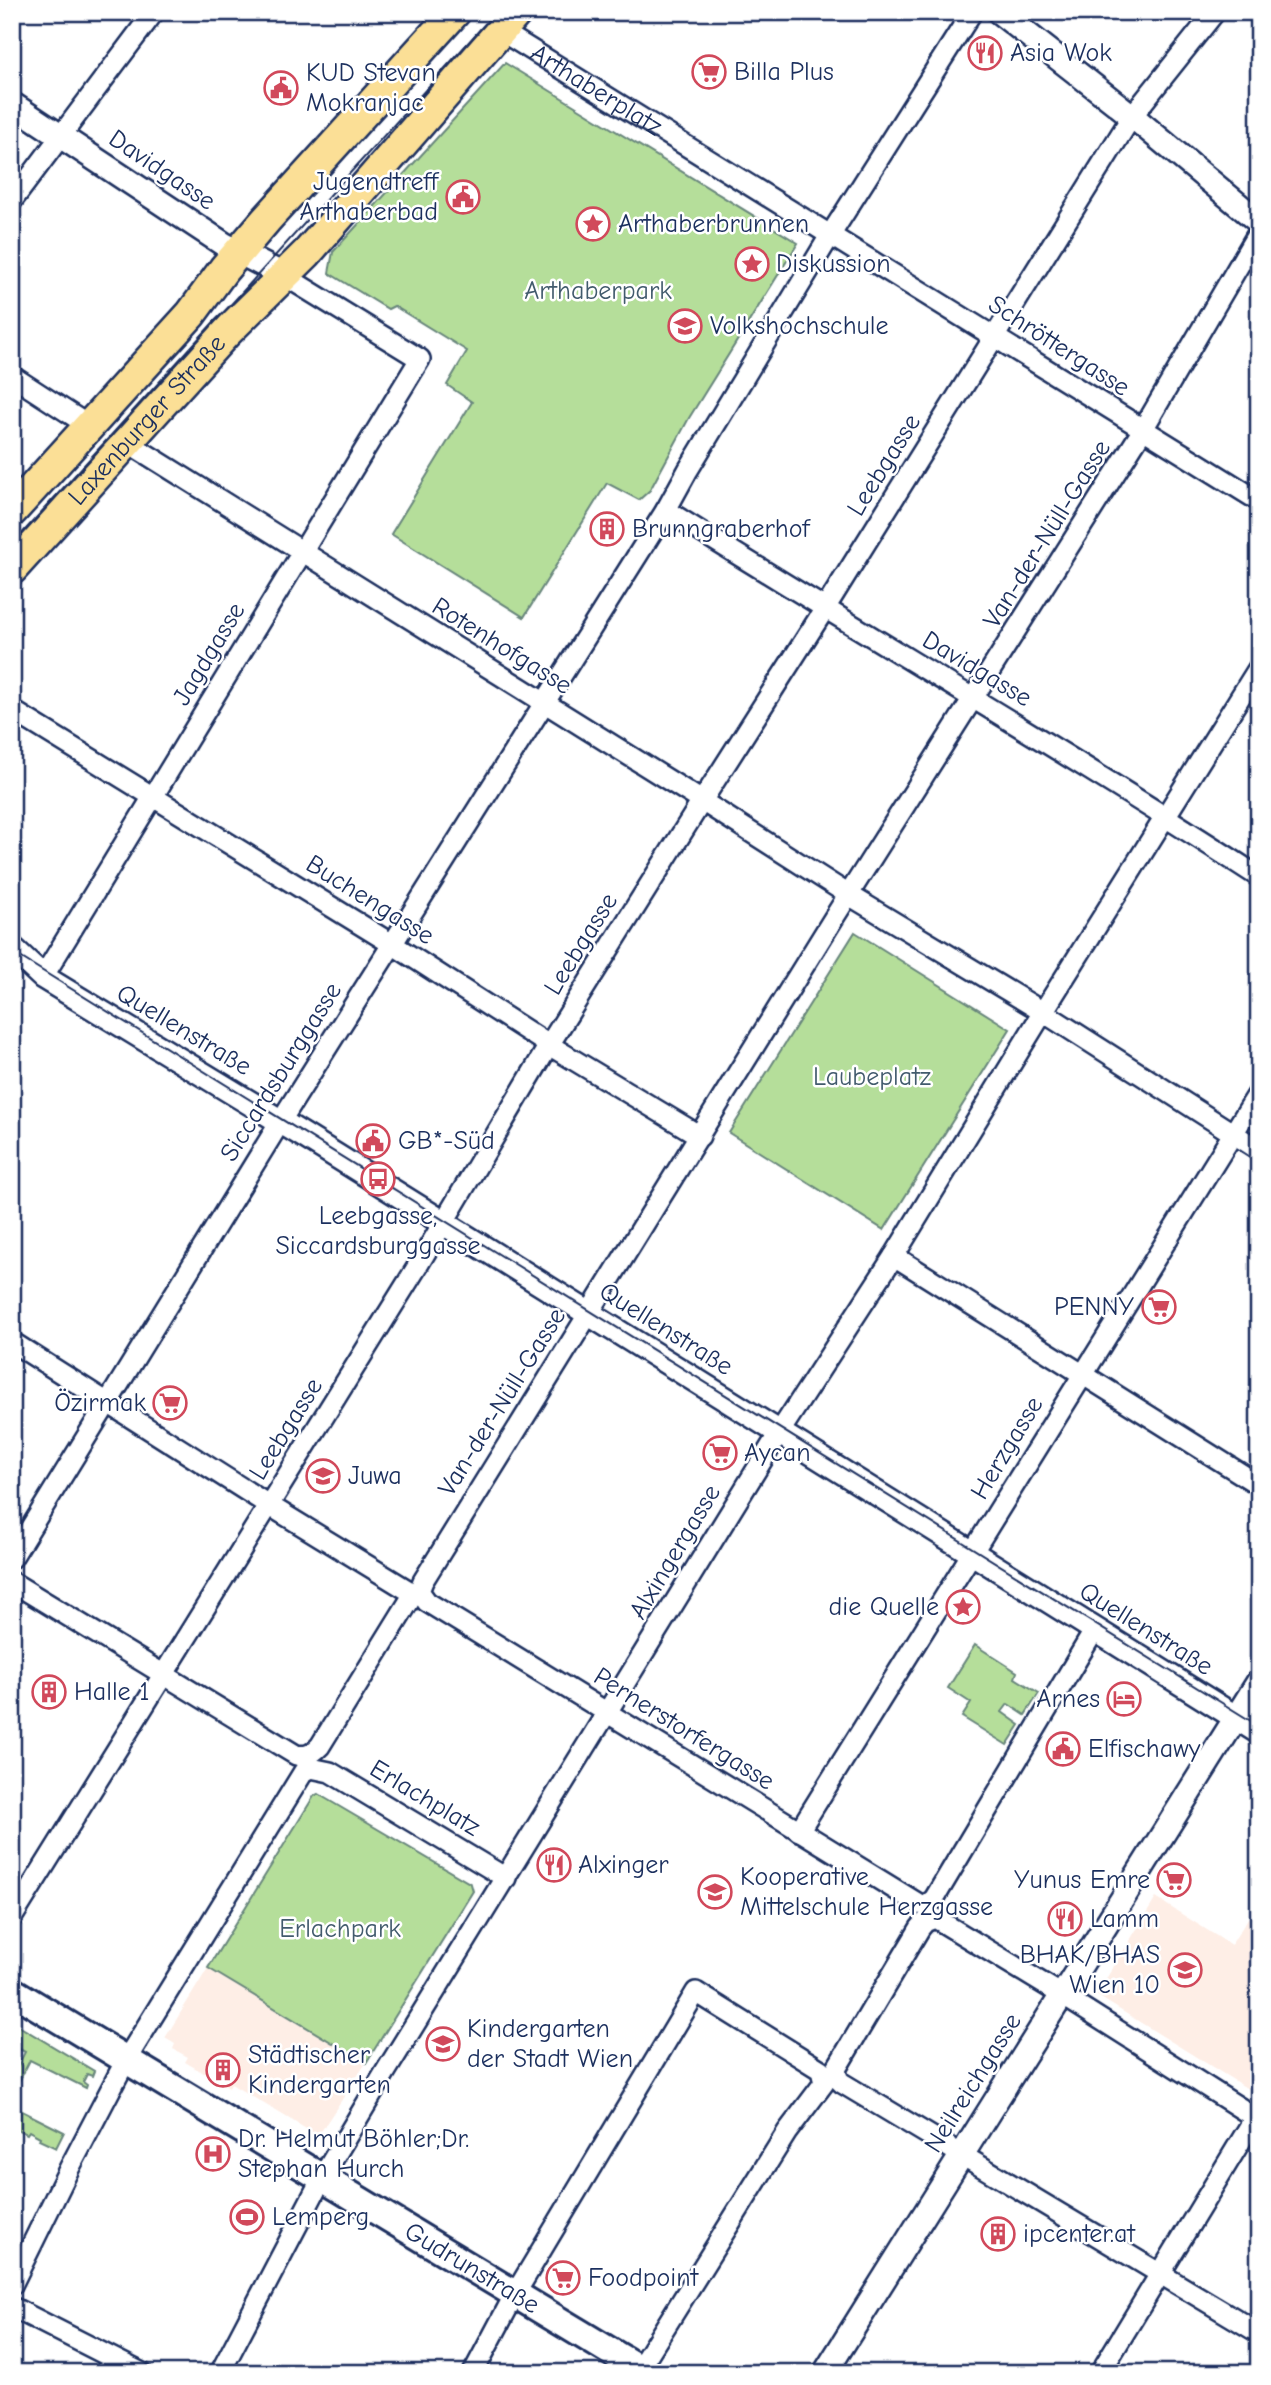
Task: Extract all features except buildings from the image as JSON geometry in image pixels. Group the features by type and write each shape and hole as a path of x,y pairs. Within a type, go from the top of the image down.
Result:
{"main road":[{"path":"238,253 455,12"},
{"name":"Arthaberplatz","path":"285,276 509,22"},
{"name":"Laxenburger Straße","path":"12,511 191,314 238,253"},
{"name":"Laxenburger Straße","path":"12,569 226,333 285,276"},
{"name":"Gudrunstraße","path":"12,1991 643,2371"}],"street":[{"path":"12,201 154,12"},
{"path":"666,510 831,234 972,12"},
{"path":"999,12 1132,116 1259,222"},
{"name":"Leebgasse","path":"12,1918 270,1506 550,1045 1132,116 1215,12"},
{"name":"Arthaberplatz","path":"509,22 831,234"},
{"name":"Davidgasse","path":"12,104 238,253 285,276"},
{"name":"Van-der-Nüll-Gasse","path":"849,895 1143,431 1259,231"},
{"name":"Schröttergasse","path":"831,234 1259,501"},
{"name":"Jagdgasse","path":"42,976 420,359 285,276"},
{"path":"12,376 89,426"},
{"name":"Rotenhofgasse","path":"127,442 849,895"},
{"name":"Davidgasse","path":"666,510 824,610 1165,816 1259,877"},
{"name":"Siccardsburggasse","path":"12,1558 392,944 666,510"},
{"path":"1259,667 894,1256 1259,1485"},
{"name":"Buchengasse","path":"12,710 700,1136"},
{"path":"700,1136 849,895 1043,1012 1259,1150"},
{"name":"Quellenstraße","path":"12,948 42,976"},
{"name":"Quellenstraße","path":"12,963 42,976 281,1122 1259,1732"},
{"name":"Herzgasse","path":"799,1831 1259,1093"},
{"name":"Van-der-Nüll-Gasse","path":"165,1675 296,1755 309,1755 320,1746 700,1136"},
{"name":"Alxingergasse","path":"506,1878 779,1433 894,1256"},
{"name":"Pernerstorfergasse","path":"12,1342 270,1506 415,1592 427,1602 1257,2116"},
{"path":"12,1582 165,1675"},
{"path":"643,2371 787,2132 830,2077 1094,1631"},
{"name":"Neilreichgasse","path":"825,2373 1259,1681"},
{"name":"Erlachplatz","path":"127,2060 304,1770 311,1768 330,1772 506,1878"},
{"path":"220,2373 323,2176 506,1878"},
{"path":"473,2373 515,2294 696,1992 830,2077 1259,2333"},
{"path":"12,2285 70,2166 127,2060"},
{"path":"1100,2373 1257,2116"},
{"path":"12,2307 142,2373"}],"shaded area":[{"name":"BHAK/BHAS Wien 10","path":"1156,1898 1231,1945 1259,1901 1259,2072 1248,2089 1096,1995"},
{"path":"208,1968 366,2063 318,2136 231,2084 229,2088 185,2062 188,2057 173,2049 175,2044 165,2038"}],"green space":[{"name":"Arthaberpark","path":"505,63 798,243 689,418 650,490 639,500 607,483 524,617 391,534 472,402 447,385 467,351 394,306 388,309 329,273 333,252"},
{"name":"Laubeplatz","path":"855,932 1010,1029 884,1230 729,1133"},
{"path":"975,1645 1017,1672 1015,1678 1039,1693 1025,1715 1008,1704 1002,1712 1020,1725 1007,1745 962,1717 971,1703 948,1688"},
{"name":"Erlachpark","path":"318,1794 471,1884 473,1891 366,2063 208,1968 314,1796"},
{"path":"12,2022 94,2071 92,2076 87,2074 83,2082 87,2085 86,2088 30,2060 12,2095 12,2077 25,2052 12,2045"},
{"path":"12,2106 64,2132 56,2148 39,2140 40,2137 29,2131 27,2134 12,2127"}],"tram line":[{"path":"12,546 496,12"},
{"path":"12,952 1259,1726"}],"place":[{"name":"Asia Wok","path":"985,53"},
{"name":"Billa Plus","path":"709,72"},
{"name":"KUD Stevan Mokranjac","path":"281,88"},
{"name":"Jugendtreff Arthaberbad","path":"463,197"},
{"name":"Arthaberbrunnen","path":"593,224"},
{"name":"Diskussion","path":"752,264"},
{"name":"Volkshochschule","path":"685,326"},
{"name":"Brunngraberhof","path":"607,529"},
{"name":"GB*-Süd","path":"373,1141"},
{"name":"Leebgasse, Siccardsburggasse","path":"378,1179"},
{"name":"PENNY","path":"1159,1307"},
{"name":"Özirmak","path":"170,1403"},
{"name":"Aycan","path":"720,1453"},
{"name":"Juwa","path":"323,1476"},
{"name":"die Quelle","path":"963,1607"},
{"name":"Halle 1","path":"49,1692"},
{"name":"Arnes","path":"1124,1699"},
{"name":"Elfischawy","path":"1063,1749"},
{"name":"Alxinger","path":"554,1865"},
{"name":"Yunus Emre","path":"1174,1880"},
{"name":"Kooperative Mittelschule Herzgasse","path":"715,1892"},
{"name":"Lamm","path":"1065,1919"},
{"name":"BHAK/BHAS Wien 10","path":"1185,1970"},
{"name":"Kindergarten der Stadt Wien","path":"443,2044"},
{"name":"Städtischer Kindergarten","path":"223,2070"},
{"name":"Dr. Helmut Böhler;Dr. Stephan Hurch","path":"213,2154"},
{"name":"Lemperg","path":"247,2217"},
{"name":"ipcenter.at","path":"998,2234"},
{"name":"Foodpoint","path":"563,2278"}]}
